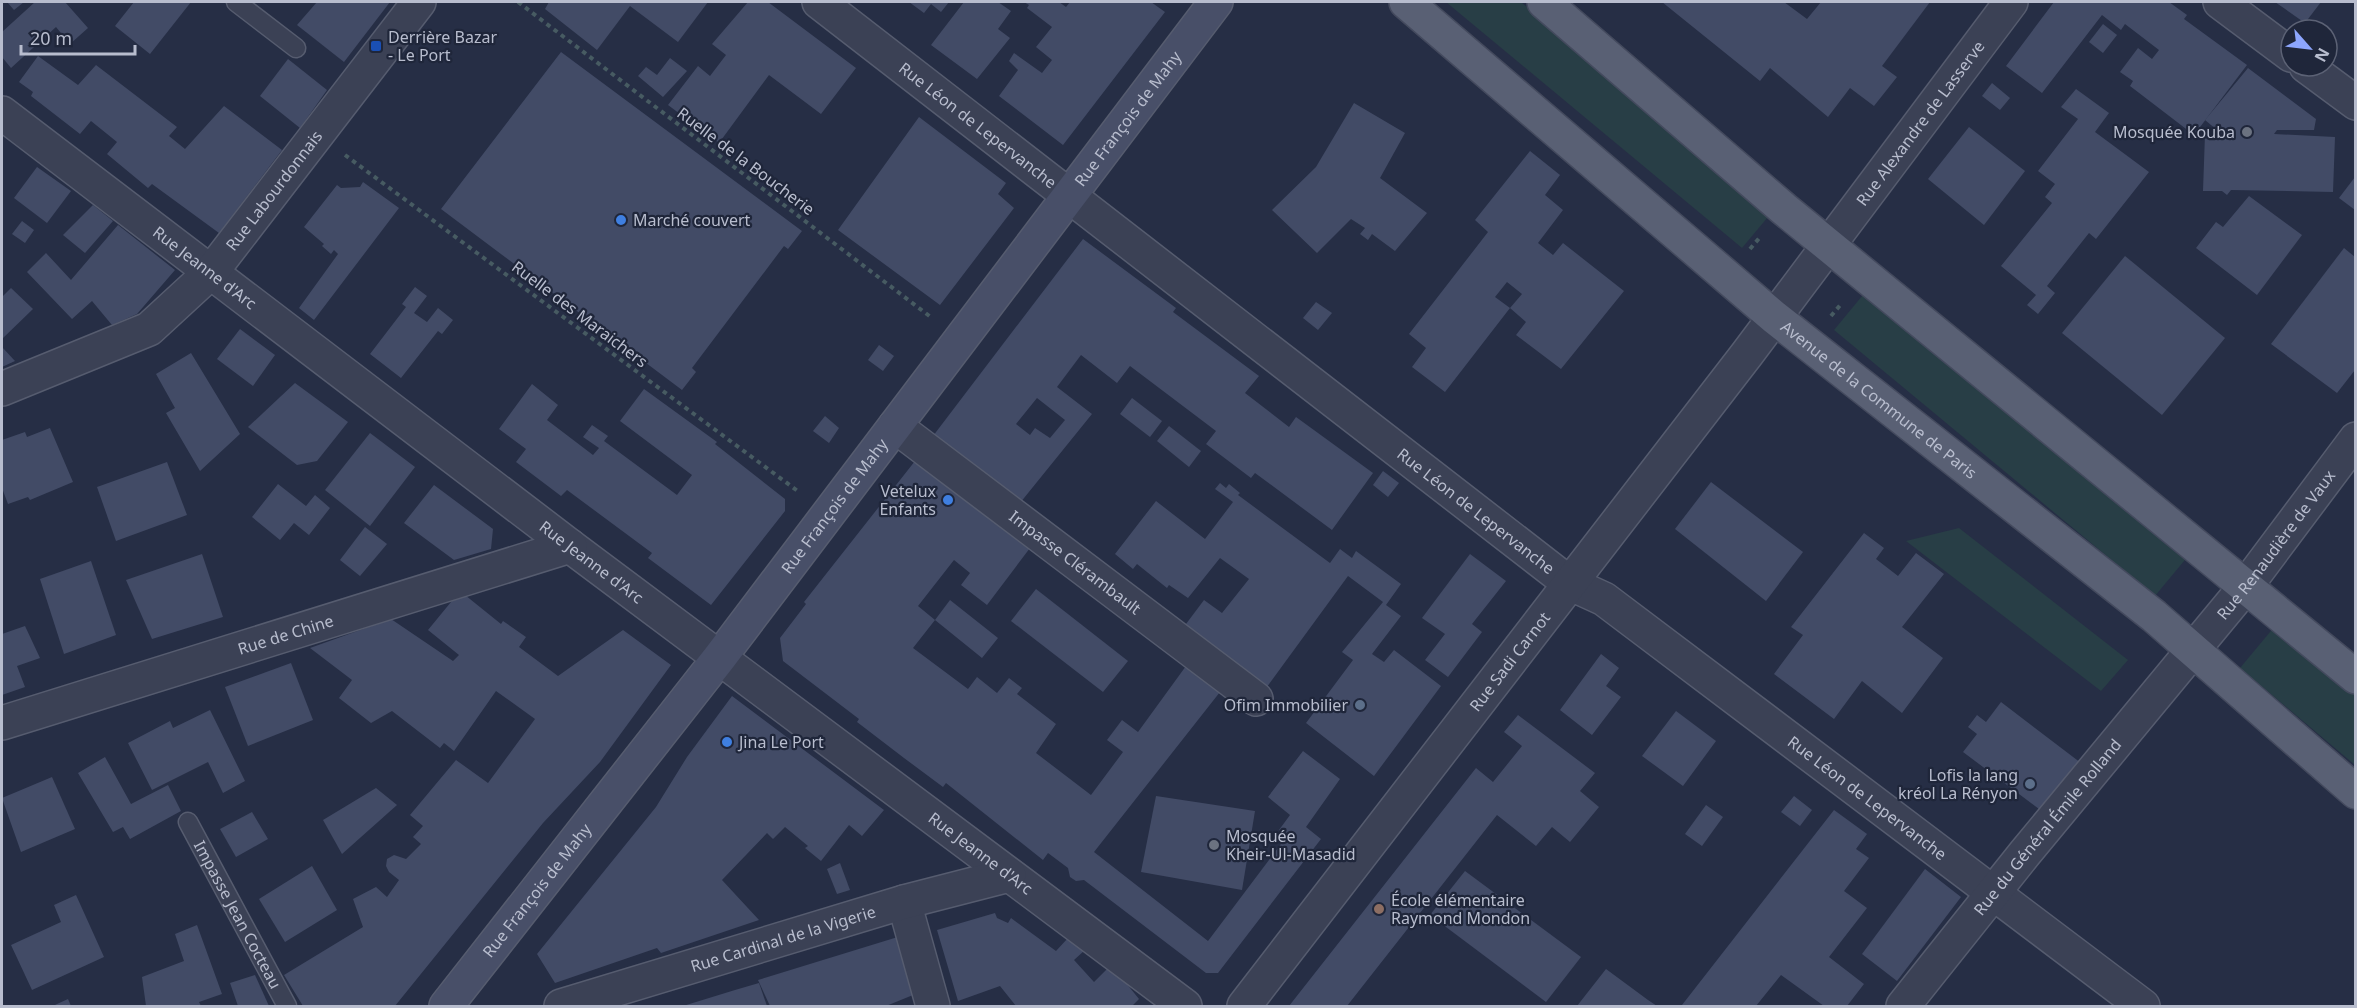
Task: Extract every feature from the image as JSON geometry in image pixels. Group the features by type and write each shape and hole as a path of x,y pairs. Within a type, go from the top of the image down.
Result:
{"main road":[{"name":"Rue François de Mahy","path":"446,1006 720,657 1216,2"},
{"name":"Avenue de la Commune de Paris","path":"1406,2 1773,317 2154,616 2355,792"},
{"path":"1544,2 1827,245 2355,677"}],"street":[{"name":"Rue Labourdonnais","path":"2,389 149,329 212,271 419,2"},
{"name":"Rue Léon de Lepervanche","path":"819,2 1569,583 1604,599 2143,1006"},
{"name":"Rue Alexandre de Lasserve","path":"1773,317 2011,2"},
{"path":"2220,2 2279,46"},
{"path":"2322,78 2355,103"},
{"name":"Rue Jeanne d'Arc","path":"2,113 570,546 1185,1006"},
{"name":"Rue Sadi Carnot","path":"1244,1006 1773,317"},
{"name":"Impasse Clérambault","path":"895,426 1256,699"},
{"name":"Rue Renaudière de Vaux","path":"2193,650 2246,586 2355,439"},
{"name":"Rue de Chine","path":"2,723 570,546"},
{"name":"Rue du Général Émile Rolland","path":"1903,1006 2193,650"},
{"name":"Rue Cardinal de la Vigerie","path":"561,1006 904,902 1009,875"},
{"path":"904,902 933,1006"}],"lane":[{"path":"236,2 296,48"},
{"name":"Impasse Jean Cocteau","path":"188,822 287,1006"}],"path":[{"name":"Ruelle de la Boucherie","path":"518,2 960,339"},
{"name":"Ruelle des Maraichers","path":"317,134 828,514"}],"shaded area":[{"path":"1446,2 1521,2 1773,211 1742,248"},
{"path":"1867,290 2189,555 2155,596 1834,330"},
{"path":"1959,528 2128,660 2101,691 1906,541"},
{"path":"2275,626 2355,693 2355,765 2240,668"}],"building":[{"path":"7,2 24,2 14,10"},
{"path":"35,2 65,2 88,28 70,44 56,27 11,68 2,57 2,32"},
{"path":"134,2 191,2 150,54 115,26"},
{"path":"317,2 390,2 344,62 297,25"},
{"path":"549,2 708,2 678,42 630,6 597,50 545,9"},
{"path":"748,2 768,2 856,68 821,114 769,75 719,143 668,105 698,66 710,76 726,55 712,44"},
{"path":"909,2 949,2 941,12 931,4 924,13"},
{"path":"964,2 998,2 1011,11 998,29 1010,38 977,79 931,45"},
{"path":"1024,2 1059,2 1066,7 1070,2 1151,2 1165,12 1063,145 999,96 1018,70 1009,61 1014,53 1042,73 1052,60 1036,47 1052,27 1027,8 1029,5"},
{"path":"1662,2 1784,2 1807,19 1821,2 1930,2 1882,66 1897,77 1874,106 1850,88 1828,117 1770,68 1760,81"},
{"path":"2054,2 2169,2 2187,15 2184,19 2247,65 2194,135 2130,86 2133,81 2120,72 2138,48 2152,59 2159,50 2125,24 2121,30 2102,15 2042,93 2006,66"},
{"path":"2275,2 2321,2 2309,18 2298,18"},
{"path":"2103,24 2117,35 2103,53 2089,42"},
{"name":"Marché couvert","path":"561,52 802,231 788,249 784,246 692,368 696,372 682,390 441,209"},
{"path":"38,56 78,85 96,65 177,127 169,136 185,149 224,106 282,150 219,233 152,184 148,188 107,154 117,142 91,121 80,134 31,96 33,92 19,82"},
{"path":"670,58 687,71 663,97 638,76 646,67 657,75"},
{"path":"288,59 327,90 300,128 260,96"},
{"name":"Mosquée Kouba","path":"2248,68 2316,119 2314,130 2277,130 2274,134 2335,137 2333,192 2231,190 2227,195 2222,191 2203,191 2205,134 2223,135 2205,120"},
{"path":"1992,83 2010,98 2000,110 1982,96"},
{"path":"2076,89 2109,113 2095,132 2149,172 2096,239 2089,233 2047,286 2055,293 2038,314 2027,305 2036,295 2001,266 2052,203 2045,197 2055,184 2038,171 2078,119 2061,107"},
{"path":"1354,103 1405,133 1380,178 1427,213 1395,251 1372,234 1368,240 1360,234 1365,228 1351,219 1317,253 1272,210 1316,167"},
{"path":"919,117 1006,183 998,194 1014,208 940,305 838,230"},
{"path":"1969,127 2025,171 1984,225 1928,179"},
{"path":"1530,151 1560,175 1545,195 1563,210 1538,243 1553,255 1563,243 1624,291 1561,369 1516,335 1526,322 1510,308 1445,392 1412,367 1426,348 1409,334 1488,232 1475,220","holes":["1507,282 1522,294 1510,308 1495,297"]},
{"path":"37,167 71,191 47,223 14,198"},
{"path":"2355,177 2355,210 2339,198"},
{"path":"363,182 399,208 314,320 299,308 338,254 334,250 331,254 322,246 324,244 304,227 337,185 341,188 360,187"},
{"path":"2249,196 2302,235 2257,295 2196,248 2216,222 2223,227"},
{"path":"93,205 113,221 85,253 63,235"},
{"path":"22,221 34,230 25,243 12,234"},
{"path":"118,225 175,270 137,314 112,325 92,301 72,319 27,272 46,253 71,280"},
{"path":"1083,239 1176,308 1173,312 1259,376 1245,393 1289,427 1296,417 1373,473 1332,530 1255,473 1251,478 1206,444 1216,431 1130,366 1117,383 1081,355 1057,387 1092,414 1020,503 933,436","holes":["1037,398 1065,420 1050,438 1035,428 1030,435 1016,424"]},
{"path":"2344,248 2355,257 2355,370 2337,393 2271,344"},
{"path":"2125,256 2225,338 2162,415 2062,333"},
{"path":"415,287 427,296 414,313 427,322 438,308 453,320 442,334 438,331 401,378 370,354 406,307 402,304"},
{"path":"11,288 33,309 2,339 2,297"},
{"path":"1316,302 1332,313 1318,330 1303,318"},
{"path":"240,329 275,355 253,386 217,359"},
{"path":"879,345 894,356 883,371 868,360"},
{"path":"2,347 15,361 2,367"},
{"path":"191,353 240,434 200,471 166,413 175,408 156,374"},
{"path":"295,383 348,422 317,461 297,465 248,427"},
{"path":"532,384 558,405 547,420 593,455 599,448 583,437 592,425 608,436 604,441 677,495 692,475 620,421 644,389 717,442 715,444 785,499 785,511 711,605 648,558 652,553 567,490 561,496 516,462 526,449 499,429"},
{"path":"1132,398 1162,421 1150,437 1120,414"},
{"path":"825,416 839,428 829,443 813,431"},
{"path":"1169,426 1201,451 1189,467 1157,441"},
{"path":"50,428 73,482 30,500 28,497 8,504 2,488 2,440 25,432 27,437"},
{"path":"370,433 415,467 370,526 325,490"},
{"path":"915,461 1030,548 987,605 961,585 970,573 954,560 918,606 935,620 913,648 968,689 977,677 997,693 1009,678 1022,688 1017,694 1056,724 1036,753 1091,795 1123,752 1107,740 1122,720 1138,732 1186,666 1220,692 1094,852 1208,941 1287,836 1279,830 1290,815 1268,797 1303,751 1340,779 1306,827 1321,839 1218,973 1206,973 1084,880 1076,881 1070,877 1068,868 1048,853 1043,860 946,783 943,787 904,758 857,722 859,719 783,661 780,638 806,604 804,602"},
{"path":"167,462 187,515 116,541 97,487"},
{"path":"1383,471 1399,483 1388,497 1373,485"},
{"path":"1711,482 1803,552 1766,601 1675,529"},
{"path":"1220,483 1226,488 1229,484 1240,493 1238,495 1330,563 1340,549 1352,558 1356,551 1401,584 1386,605 1401,616 1372,654 1384,662 1394,650 1441,686 1374,776 1306,723 1353,660 1342,652 1383,602 1348,576 1264,691 1183,628 1204,600 1222,613 1249,579 1220,558 1188,598 1169,585 1167,588 1137,564 1133,569 1115,554 1156,501 1205,539 1233,502 1215,489"},
{"path":"278,484 306,506 315,495 330,508 309,535 294,523 280,540 252,517"},
{"path":"434,485 493,529 491,549 454,560 404,523"},
{"path":"365,527 387,544 360,576 340,560"},
{"path":"1864,533 1884,548 1876,559 1898,576 1916,553 1944,574 1902,627 1943,658 1902,713 1862,681 1834,719 1774,674 1803,635 1791,627"},
{"path":"202,554 223,617 152,639 126,580"},
{"path":"1470,554 1506,581 1472,624 1482,632 1448,677 1425,660 1445,634 1422,618"},
{"path":"91,561 116,635 64,654 40,579"},
{"path":"1036,589 1128,661 1103,692 1011,621"},
{"path":"460,591 501,624 503,621 526,637 519,647 558,676 623,630 671,665 600,762 543,823 395,1006 303,1006 284,975 363,927 353,899 376,887 387,897 399,880 389,872 386,866 387,859 394,855 406,859 421,844 413,837 423,826 410,815 456,760 488,783 535,719 496,691 454,751 444,743 440,748 392,711 371,723 339,698 352,680 310,648 391,619 453,661 459,655 428,630"},
{"path":"950,600 998,638 982,658 935,620"},
{"path":"25,626 40,658 17,666 25,687 2,695 2,634"},
{"path":"1601,654 1619,668 1606,686 1621,697 1592,735 1560,710"},
{"path":"291,663 313,720 248,746 225,687"},
{"path":"732,696 884,810 862,836 849,825 821,861 805,848 808,846 785,827 773,839 767,833 722,880 759,920 661,953 657,948 555,983 537,954 656,807 687,757"},
{"path":"2001,702 2081,763 2043,812 1963,752 1977,734 1968,727 1977,715 1986,722"},
{"path":"210,710 245,781 223,793 208,762 152,790 128,743 170,721 173,728"},
{"path":"1676,711 1716,741 1683,786 1642,756"},
{"path":"1518,715 1595,773 1580,791 1599,807 1570,842 1552,827 1536,846 1497,815 1347,1006 1289,1006 1476,768 1493,782 1522,746 1504,732"},
{"path":"105,757 131,804 168,785 181,811 130,839 123,827 113,832 78,773"},
{"path":"52,777 75,829 21,852 2,798"},
{"path":"376,788 397,805 342,854 323,820"},
{"name":"Mosquée Kheir-Ul-Masadid","path":"1156,796 1255,811 1242,890 1141,872"},
{"path":"1794,796 1812,810 1800,826 1781,812"},
{"path":"1706,805 1723,817 1702,846 1685,834"},
{"path":"1834,810 1867,834 1856,849 1869,858 1844,891 1867,908 1829,957 1864,984 1847,1006 1824,1006 1781,975 1756,1006 1682,1005"},
{"path":"252,812 268,839 236,857 220,829"},
{"path":"840,863 850,890 837,894 827,869"},
{"path":"312,866 337,910 285,942 259,899"},
{"path":"1925,869 1961,897 1897,981 1862,954"},
{"path":"1465,871 1581,957 1546,1002 1430,915"},
{"path":"76,895 104,957 32,990 11,945 61,922 54,905"},
{"path":"995,913 997,918 1008,923 1011,918 1056,951 1068,938 1085,950 1074,960 1094,982 1108,968 1122,978 1139,999 1132,1006 1016,1006 1000,986 958,1001 937,930"},
{"path":"197,925 222,994 199,1002 201,1006 146,1006 142,977 184,961 175,934"},
{"path":"901,936 918,993 886,1006 770,1006 758,980"},
{"path":"1606,969 1648,1000 1657,1006 1577,1006"},
{"path":"255,975 269,1006 238,1006 230,983"},
{"path":"759,983 767,1006 683,1006 735,990"},
{"path":"68,999 71,1006 53,1006 57,1004"}],"place":[{"name":"Derrière Bazar - Le Port","path":"376,46"},
{"name":"Mosquée Kouba","path":"2247,132"},
{"name":"Marché couvert","path":"621,220"},
{"name":"Vetelux Enfants","path":"948,500"},
{"name":"Ofim Immobilier","path":"1360,705"},
{"name":"Jina Le Port","path":"727,742"},
{"name":"Lofis la lang kréol La Rényon","path":"2030,784"},
{"name":"Mosquée Kheir-Ul-Masadid","path":"1214,845"},
{"name":"École élémentaire Raymond Mondon","path":"1379,909"}]}
